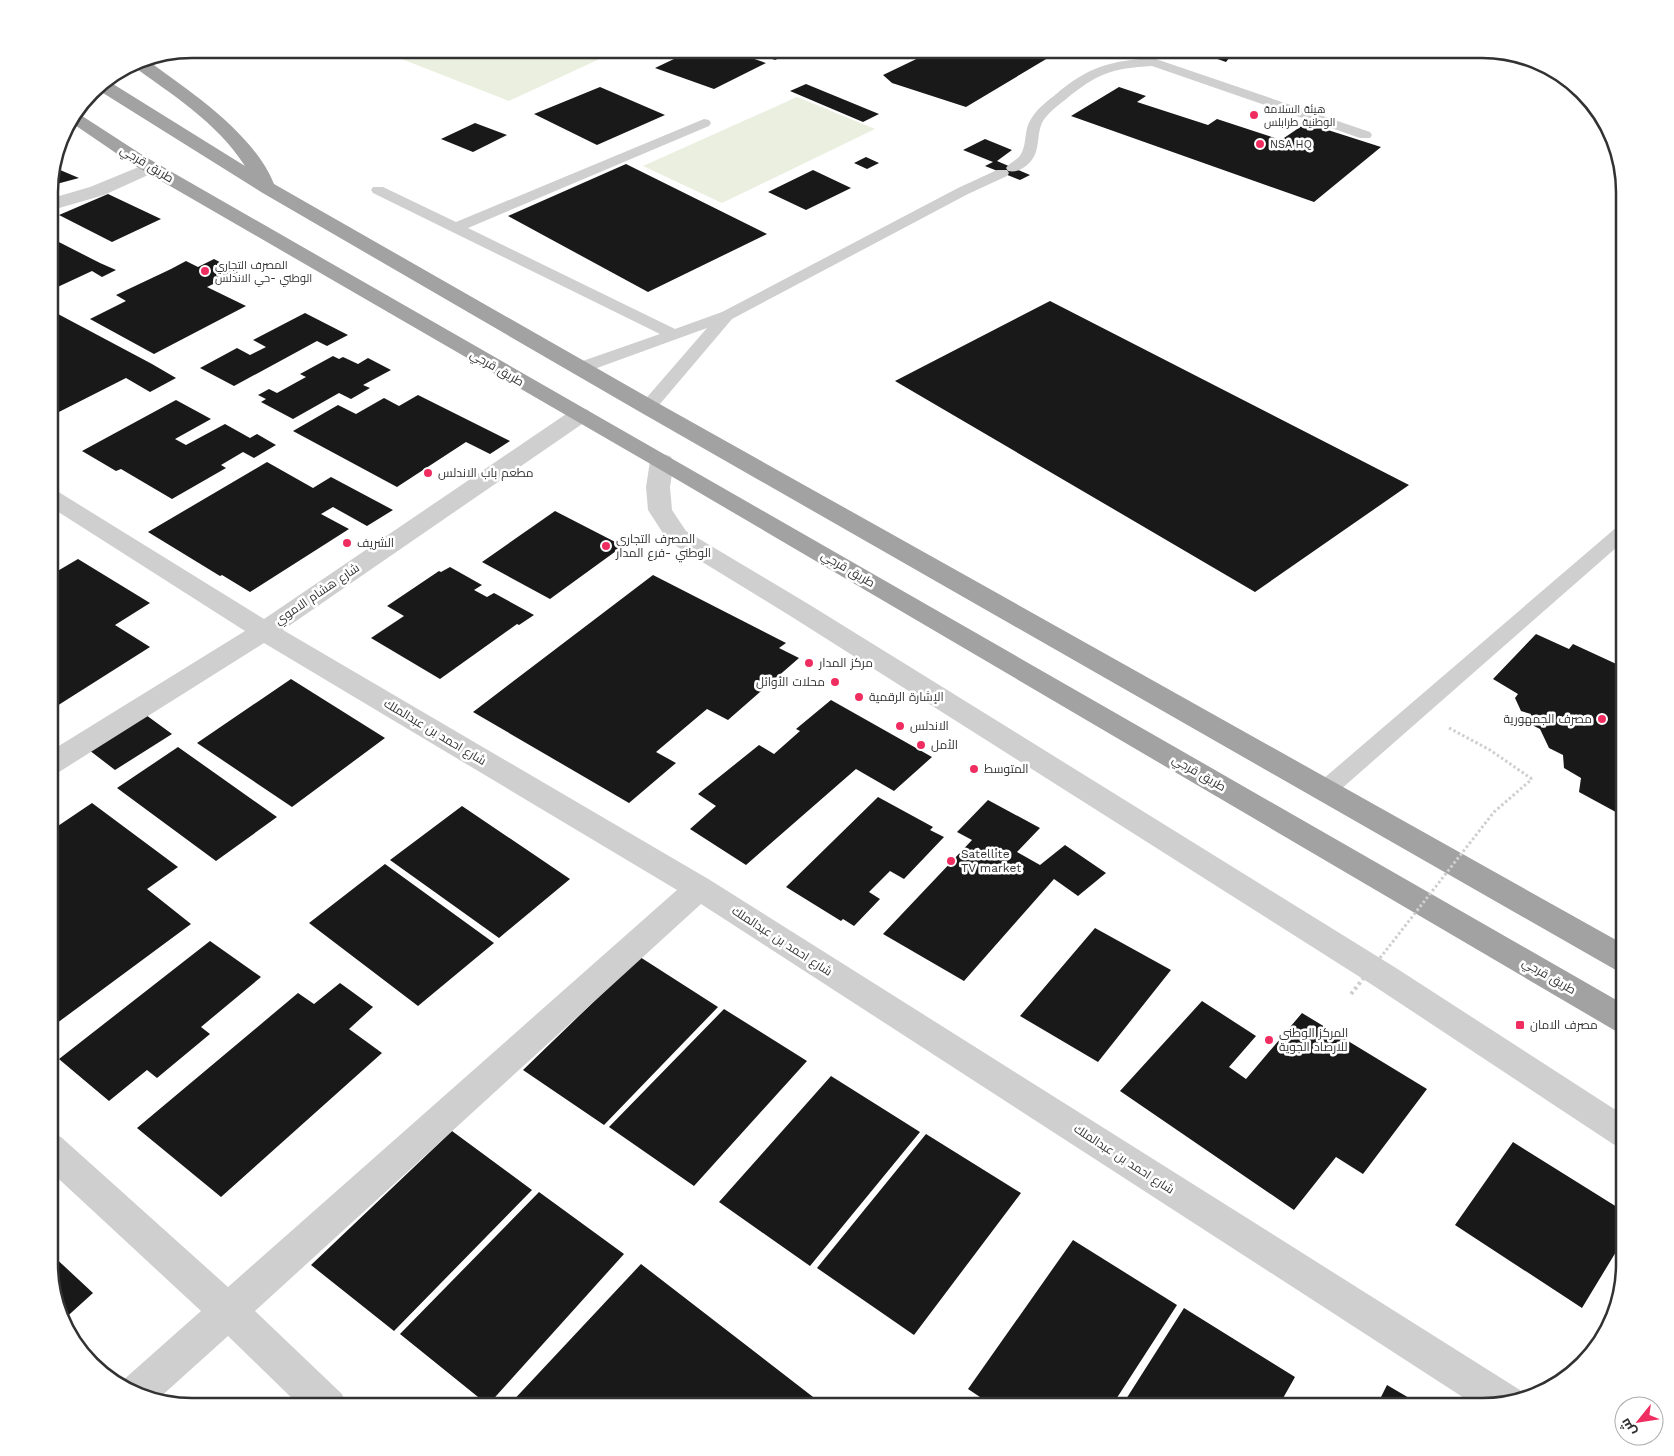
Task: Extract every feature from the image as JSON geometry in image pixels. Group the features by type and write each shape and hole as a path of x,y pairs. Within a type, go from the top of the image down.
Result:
{"highway":[{"path":"145,66 205,111 242,148 268,188"},
{"path":"107,88 268,188 580,368 1616,955"},
{"name":"طريق قرجي","path":"78,120 151,167 1616,1015"}],"street":[{"path":"58,202 96,191 151,167"},
{"name":"شارع هشام الاموي","path":"58,759 264,631 580,416"},
{"path":"662,461 658,487 660,510 677,536 801,611 1352,956 1616,1128"},
{"name":"شارع احمد بن عبدالملك","path":"58,502 264,631 699,888 1497,1397"},
{"path":"142,1389 699,888"},
{"path":"58,1156 229,1312 319,1398"}],"lane":[{"path":"580,368 728,315 963,191 1024,162 1033,143 1036,122 1041,113 1097,70 1134,63 1153,62 1366,135"},
{"path":"455,228 704,122"},
{"path":"378,190 673,334"},
{"path":"648,407 728,315"},
{"path":"1324,791 1616,538"}],"path":[{"path":"1351,994 1494,812 1532,779 1490,750 1417,710"}],"shaded area":[{"path":"399,58 602,58 509,101"},
{"path":"797,97 875,129 722,203 643,166"}],"building":[{"path":"676,58 751,58 766,63 714,89 655,68"},
{"path":"918,58 1048,58 966,107 892,83 883,75"},
{"path":"1215,58 1229,58 1226,62"},
{"path":"806,84 879,114 863,122 790,91"},
{"path":"600,87 665,115 597,145 534,114"},
{"name":"NSA HQ","path":"1119,87 1146,96 1137,102 1208,125 1217,119 1281,140 1306,123 1381,147 1314,202 1071,116"},
{"path":"475,123 507,135 473,152 441,139"},
{"path":"985,139 1012,150 997,161 1030,175 1020,180 985,166 993,162 963,150"},
{"path":"866,157 879,163 867,169 854,163"},
{"path":"626,164 767,234 648,292 508,216"},
{"path":"60,170 79,178 58,184"},
{"path":"813,170 851,188 806,210 768,192"},
{"path":"108,194 161,219 112,242 59,215"},
{"path":"58,242 116,270 102,277 92,271 58,287"},
{"path":"214,259 238,272 207,287 246,306 154,354 90,319 126,301 116,295 186,261 198,267"},
{"path":"1050,301 1409,485 1255,592 895,381"},
{"path":"305,313 348,335 327,346 317,341 234,386 200,368 237,348 250,355 266,347 253,340"},
{"path":"58,314 176,378 150,392 126,378 58,412"},
{"path":"333,356 339,359 343,357 358,364 368,358 391,370 363,385 370,388 351,399 339,393 293,419 261,402 266,399 258,395 269,389 277,393 306,377 300,374"},
{"path":"418,395 510,441 490,454 466,442 397,487 293,431 338,405 356,414 384,398 399,406"},
{"path":"176,400 211,419 175,439 186,445 225,424 250,438 257,434 276,445 254,458 243,452 221,465 226,468 172,499 121,469 116,471 82,451"},
{"path":"267,462 313,488 331,477 393,510 367,526 333,507 321,514 349,529 250,592 148,532"},
{"path":"555,511 623,546 550,599 482,562"},
{"path":"78,559 150,603 115,625 150,647 58,705 58,571"},
{"path":"450,567 482,585 474,590 487,597 494,593 534,615 519,625 517,624 440,679 371,638 404,616 387,606 439,571 441,572"},
{"path":"653,575 786,643 779,648 799,658 728,720 707,709 656,752 676,763 629,803 473,712"},
{"path":"1536,634 1569,649 1573,644 1616,664 1616,812 1579,792 1581,778 1564,768 1563,755 1549,748 1540,729 1528,723 1531,714 1521,711 1515,698 1518,694 1493,679"},
{"path":"291,679 385,738 292,807 197,743"},
{"path":"831,700 932,757 894,791 856,769 746,865 690,829 716,806 698,794 759,745 774,754 800,731 796,729"},
{"path":"146,715 172,734 115,770 89,750"},
{"path":"178,747 277,817 216,861 117,788"},
{"path":"878,797 933,827 930,830 944,837 904,879 890,871 869,892 880,899 854,926 843,919 841,921 786,887"},
{"path":"988,800 1040,828 1017,852 1040,865 1065,845 1106,873 1078,896 1054,879 964,981 883,934 972,840 957,832"},
{"path":"92,803 178,867 147,889 191,924 58,1022 58,826"},
{"path":"462,806 570,879 499,938 390,860"},
{"path":"385,864 494,943 418,1006 309,923"},
{"path":"1095,928 1171,970 1098,1062 1020,1016"},
{"path":"210,941 261,977 201,1027 210,1034 157,1078 147,1070 109,1101 59,1059"},
{"path":"640,957 718,1007 604,1125 523,1070"},
{"path":"340,983 373,1007 349,1029 382,1053 221,1197 137,1128 298,993 314,1004"},
{"path":"1202,1001 1256,1036 1229,1067 1246,1079 1302,1013 1427,1089 1363,1174 1336,1157 1294,1210 1120,1091"},
{"path":"724,1009 807,1061 694,1186 609,1127"},
{"path":"831,1076 920,1132 810,1266 719,1202"},
{"path":"452,1131 532,1190 394,1331 311,1265"},
{"path":"926,1134 1021,1193 914,1335 817,1268"},
{"path":"1513,1142 1616,1206 1616,1252 1582,1308 1455,1225"},
{"path":"539,1192 624,1254 494,1398 479,1398 400,1334"},
{"path":"1073,1240 1177,1305 1117,1398 982,1398 968,1389"},
{"path":"58,1260 93,1293 68,1316 62,1299"},
{"path":"641,1264 814,1398 515,1398"},
{"path":"1184,1308 1295,1377 1283,1398 1127,1398"},
{"path":"1387,1385 1409,1398 1380,1398"}],"place":[{"name":"هيئة السلامة الوطنية طرابلس","path":"1254,115"},
{"name":"NSA HQ","path":"1260,144"},
{"name":"المصرف التجاري الوطني -حي الاندلس","path":"205,271"},
{"name":"مطعم باب الاندلس","path":"428,473"},
{"name":"الشريف","path":"347,543"},
{"name":"المصرف التجاري الوطني -فرع المدار","path":"606,546"},
{"name":"مركز المدار","path":"809,663"},
{"name":"محلات الأوائل","path":"835,682"},
{"name":"الإشارة الرقمية","path":"859,697"},
{"name":"مصرف الجمهورية","path":"1602,719"},
{"name":"الاندلس","path":"900,726"},
{"name":"الأمل","path":"921,745"},
{"name":"المتوسط","path":"974,769"},
{"name":"Satellite TV market","path":"951,861"},
{"name":"مصرف الامان","path":"1520,1025"},
{"name":"المركز الوطني للارصاد الجوية","path":"1269,1040"}]}
